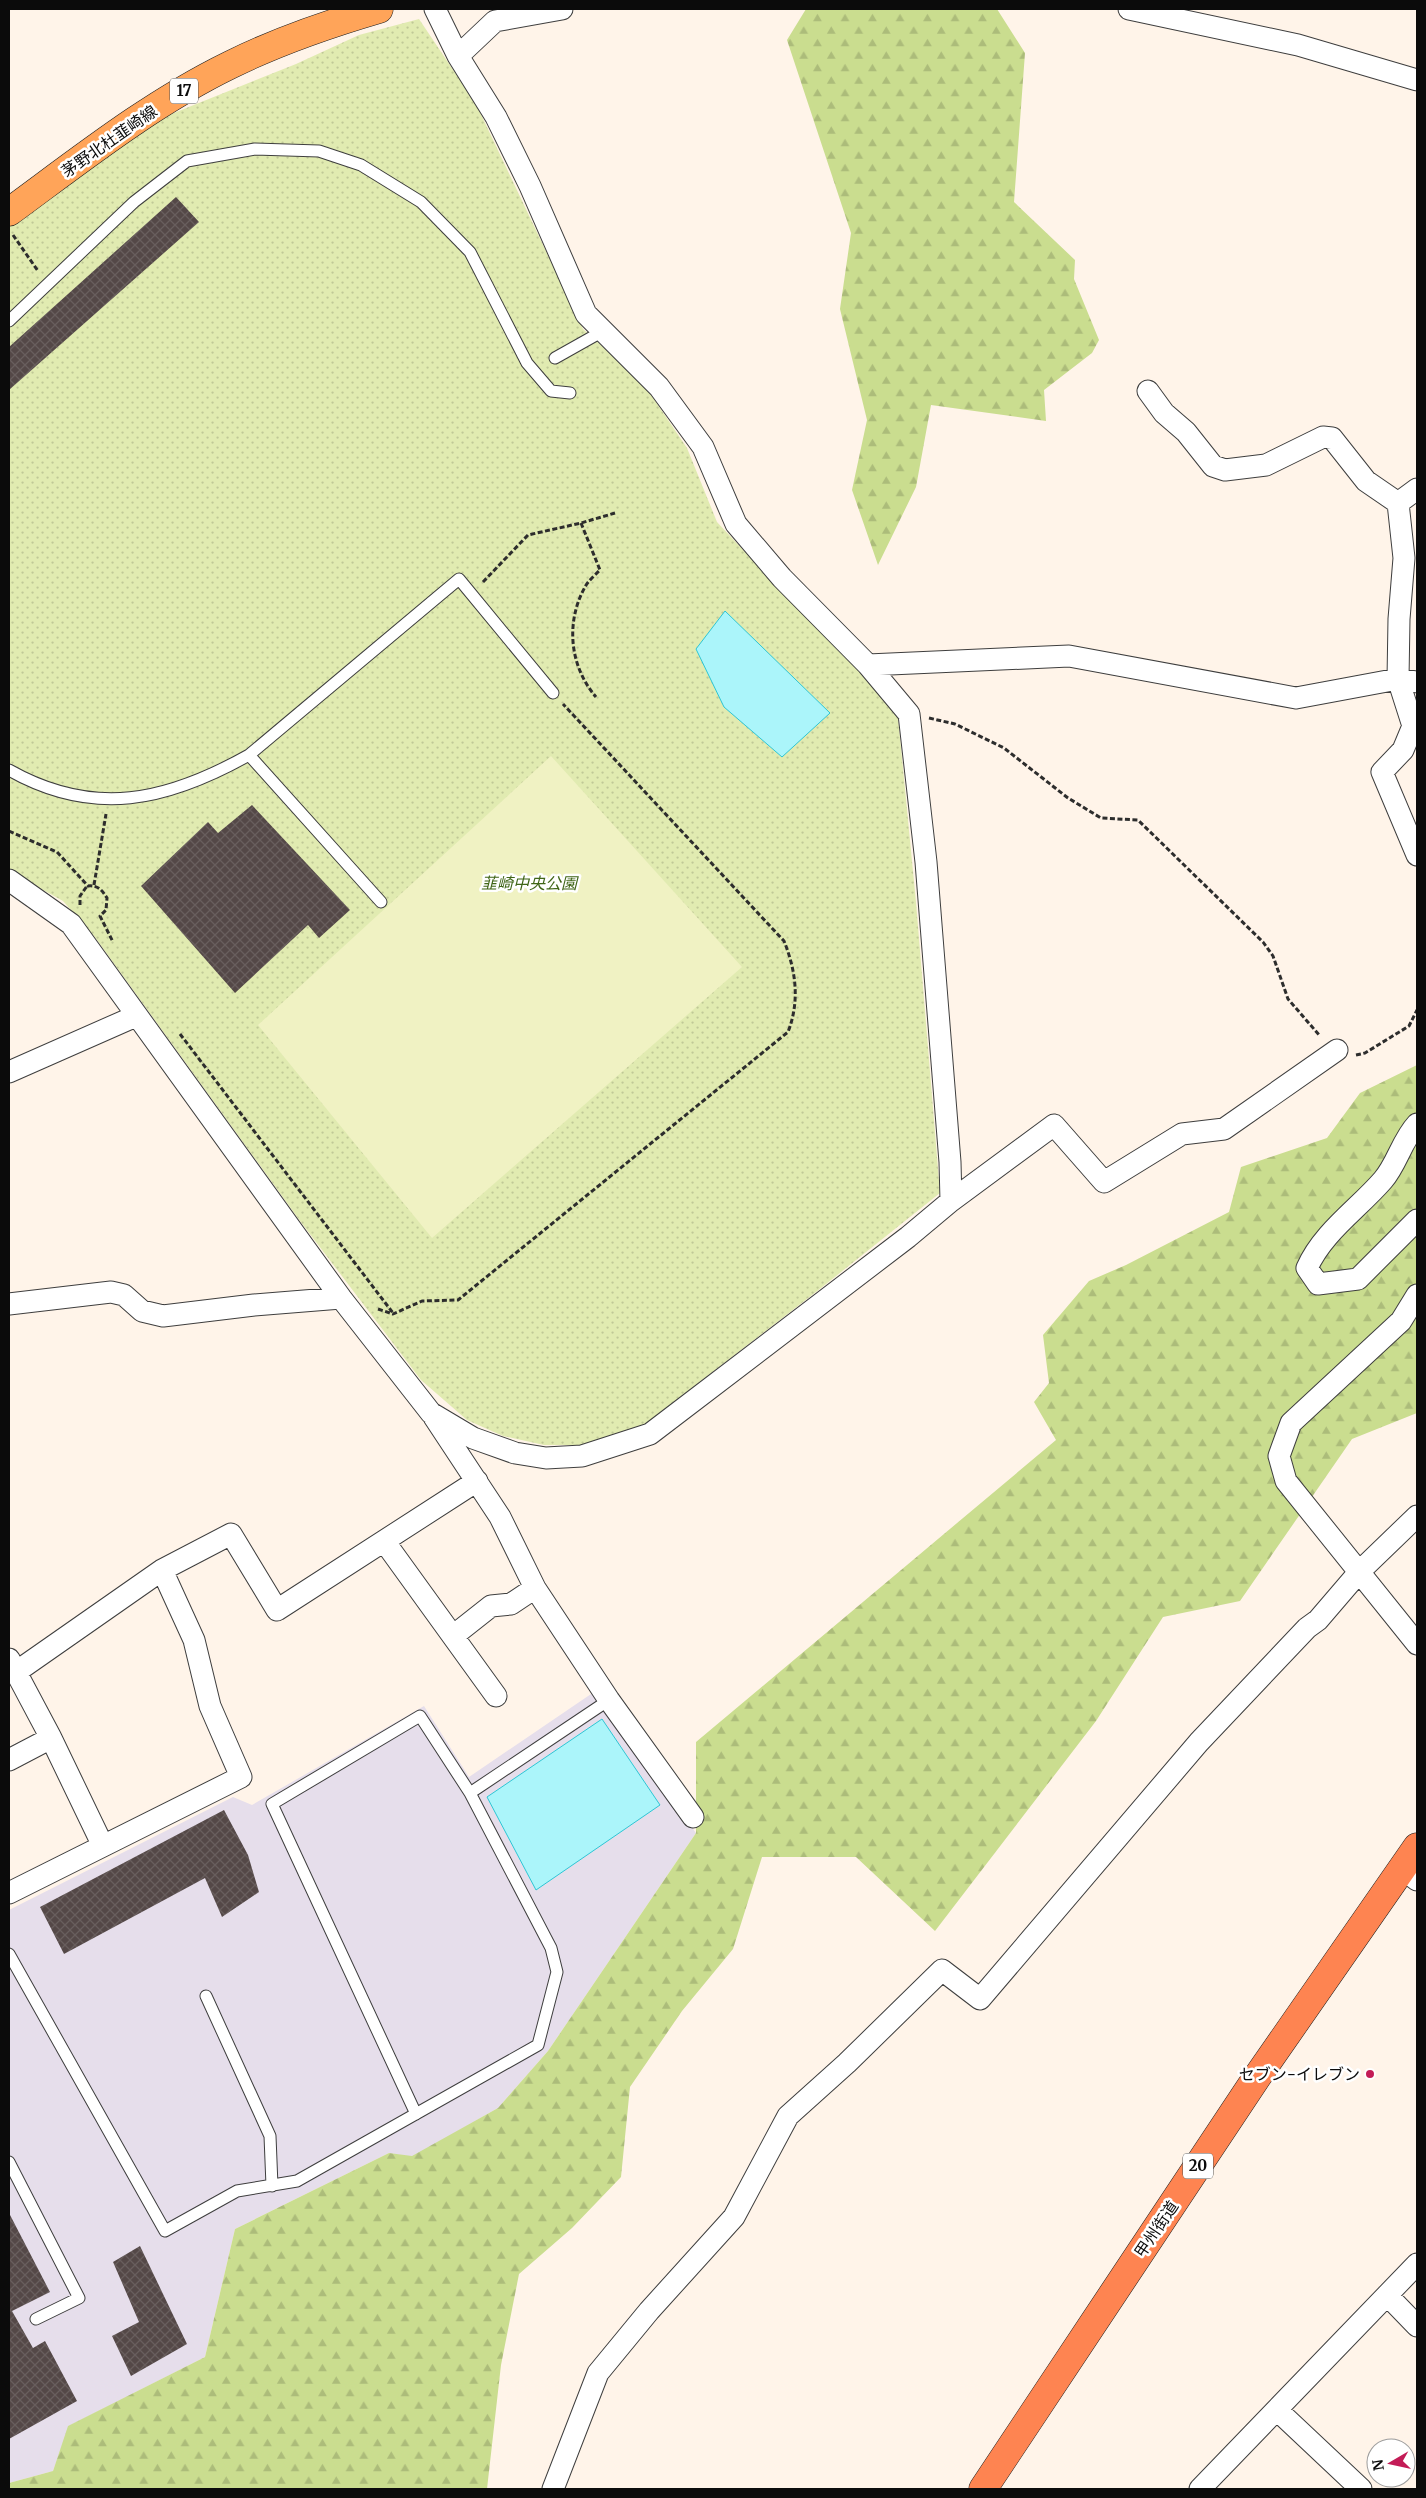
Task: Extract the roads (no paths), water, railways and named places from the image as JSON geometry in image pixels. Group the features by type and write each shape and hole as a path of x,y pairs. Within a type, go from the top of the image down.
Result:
{"highway":[{"name":"甲州街道","path":"983,2489 1257,2077 1409,1874 1417,1846"}],"main road":[{"name":"茅野北杜韮崎線","path":"9,212 140,116 229,65 282,40 368,10"}],"street":[{"path":"435,9 458,56 500,126 530,186 586,314 658,387 703,446 736,524 782,578 868,665 909,714 926,862 950,1162 951,1201"},
{"path":"458,56 495,22 562,9"},
{"path":"1129,9 1298,45 1417,80"},
{"path":"1148,391 1164,413 1186,432 1214,466 1226,470 1266,465 1323,437 1332,438 1366,481 1398,503 1404,558 1399,619 1413,726 1403,750 1382,772 1417,855"},
{"path":"1398,503 1417,489"},
{"path":"868,665 959,659 1068,656 1296,698 1408,680"},
{"path":"9,880 71,924 341,1298 431,1412 500,1517 535,1588 609,1700 693,1817"},
{"path":"9,1072 136,1016"},
{"path":"431,1412 472,1438 515,1453 546,1458 582,1456 650,1434 908,1237 951,1201 1054,1125 1104,1182 1182,1134 1224,1129 1337,1050"},
{"path":"1417,1124 1410,1131 1384,1179 1315,1250 1307,1268 1318,1284 1358,1279 1417,1220"},
{"path":"950,1162 975,1183"},
{"path":"9,1304 111,1292 124,1295 142,1311 163,1316 254,1305 341,1298"},
{"path":"1417,1294 1401,1321 1291,1423 1279,1456 1286,1482 1417,1644"},
{"path":"103,1846 51,1738 12,1665 162,1570 232,1534 277,1610 477,1482"},
{"path":"553,2489 598,2373 649,2311 734,2217 788,2116 847,2063 942,1970 980,1999 1199,1742 1307,1628 1318,1620 1360,1572 1417,1516"},
{"path":"384,1541 496,1696"},
{"path":"9,1892 241,1777 210,1706 194,1640 162,1570"},
{"path":"453,1636 491,1606 511,1604 535,1588"},
{"path":"9,1760 51,1738"},
{"path":"1200,2489 1417,2264"},
{"path":"1387,2295 1417,2326"},
{"path":"1277,2410 1361,2489"}],"lane":[{"path":"9,320 134,202 187,161 255,149 319,151 362,165 421,202 470,252 527,363 550,391 570,393"},
{"path":"555,358 603,331"},
{"path":"9,770 28,781 53,789 88,798 108,800 166,792 210,777 249,756 459,579 471,596 553,693"},
{"path":"249,756 381,902"},
{"path":"470,1793 609,1700"},
{"path":"9,1954 165,2231 236,2191 297,2181 416,2114 538,2045 557,1972 552,1948 470,1793 420,1716 272,1804 416,2114"},
{"path":"206,1996 270,2136 272,2186"},
{"path":"9,2162 79,2298 36,2319"}],"water":[{"path":"725,611 830,713 782,757 724,707 696,649"},
{"path":"602,1719 660,1805 536,1890 487,1797"}],"place":[{"name":"セブン-イレブン","path":"1370,2074"}],"park label":[{"name":"韮崎中央公園","path":"529,883"}]}
